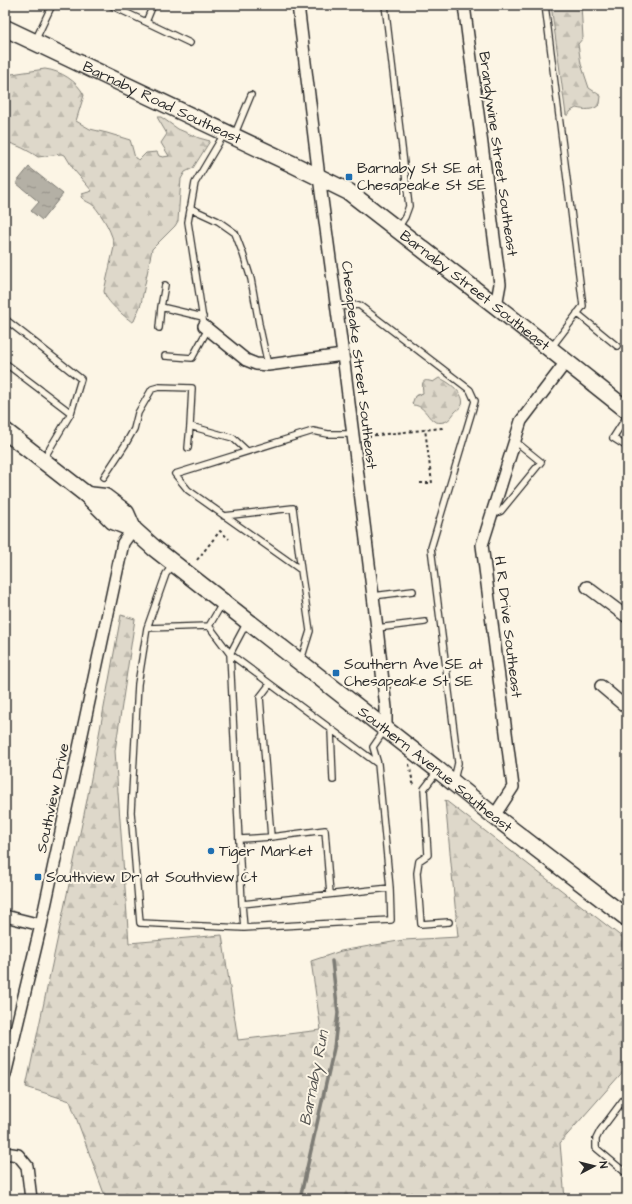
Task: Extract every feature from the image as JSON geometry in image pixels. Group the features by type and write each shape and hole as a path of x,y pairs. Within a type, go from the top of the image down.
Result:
{"main road":[{"name":"Barnaby Road Southeast","path":"5,28 319,177"},
{"name":"Barnaby Street Southeast","path":"319,177 349,192 627,410"},
{"name":"Southern Avenue Southeast","path":"5,431 87,495 113,521 133,529 174,564 386,729 494,816 627,918"}],"street":[{"name":"Chesapeake Street Southeast","path":"298,5 373,596 386,708 386,729"},
{"name":"Brandywine Street Southeast","path":"464,5 500,284 496,306"},
{"path":"205,324 246,360 256,364 268,365 343,355"},
{"name":"H R Drive Southeast","path":"494,816 513,787 482,545 521,421 566,362"},
{"name":"Southview Drive","path":"5,1075 41,925 123,543 133,529"},
{"path":"587,587 627,617"},
{"path":"600,686 627,708"},
{"path":"5,916 41,925"},
{"path":"5,1153 18,1155 27,1166 31,1199"}],"lane":[{"path":"34,42 52,5"},
{"path":"110,5 190,43"},
{"path":"146,22 153,5"},
{"path":"385,5 410,206 397,230"},
{"path":"545,5 582,306 549,349"},
{"path":"165,356 192,358 205,324 188,222 194,183 230,134 251,95"},
{"path":"190,208 218,221 235,233 244,254 251,279 268,365"},
{"path":"159,328 165,285"},
{"path":"337,307 359,304 470,390 475,401 431,548 458,763 453,783"},
{"path":"161,306 205,324"},
{"path":"577,314 617,346"},
{"path":"5,319 81,379 71,413 43,460"},
{"path":"5,363 71,413"},
{"path":"104,477 134,429 138,413 152,389 159,387 192,388 188,448"},
{"path":"627,416 613,438 627,447"},
{"path":"190,426 233,438 247,451"},
{"path":"301,570 188,490 175,474 314,431 328,434 353,434"},
{"path":"492,515 501,511 541,462 515,440"},
{"path":"224,516 293,508 310,631 300,663"},
{"path":"174,564 166,574 147,628 138,684 130,812 140,923 244,928 391,920 390,888 378,764 373,747 386,729"},
{"path":"373,596 413,591"},
{"path":"209,626 223,602"},
{"path":"244,928 230,654 248,621"},
{"path":"376,628 425,622"},
{"path":"147,628 209,626"},
{"path":"209,626 230,654 378,764"},
{"path":"270,684 260,697 271,837"},
{"path":"331,730 333,780"},
{"path":"438,770 424,789 428,855 419,861 417,873 421,924 449,922"},
{"path":"240,839 271,837 325,830 330,894"},
{"path":"242,904 390,888"},
{"path":"627,1095 609,1118 596,1139 596,1148 627,1174"}],"path":[{"path":"368,436 442,428 444,425"},
{"path":"420,483 432,483 425,429"},
{"path":"197,560 220,531 229,539"},
{"path":"408,763 413,783 424,795"}],"green space":[{"path":"551,5 581,5 583,38 578,44 581,64 589,88 601,96 600,104 595,108 576,108 566,115"},
{"path":"45,69 63,74 77,85 84,95 76,121 90,129 130,140 135,158 139,160 146,153 157,152 159,156 169,156 161,143 167,134 157,117 161,117 178,129 210,141 193,168 185,172 181,179 178,221 175,226 152,249 141,304 134,321 132,322 115,308 105,295 104,291 114,247 112,237 104,220 92,205 81,197 82,194 92,191 74,170 65,155 61,154 38,157 14,144 5,142 5,75"},
{"path":"439,378 455,388 459,392 463,401 462,405 449,419 444,422 434,421 422,409 412,404 415,396 423,393 424,381 433,382"},
{"path":"121,615 135,619 115,751 129,943 222,935 238,1040 321,1030 311,961 341,951 404,940 458,937 445,800 627,941 627,1067 560,1143 565,1199 106,1199 70,1101 26,1087 87,800"}],"water":[{"path":"29,167 63,194 42,220 31,211 39,202 16,183"}],"waterway":[{"name":"Barnaby Run","path":"300,1199 334,1048 338,1013 332,961"}],"place":[{"name":"Barnaby St SE at Chesapeake St SE","path":"349,177"},
{"name":"Southern Ave SE at Chesapeake St SE","path":"336,673"},
{"name":"Tiger Market","path":"211,851"},
{"name":"Southview Dr at Southview Ct","path":"38,877"}]}
